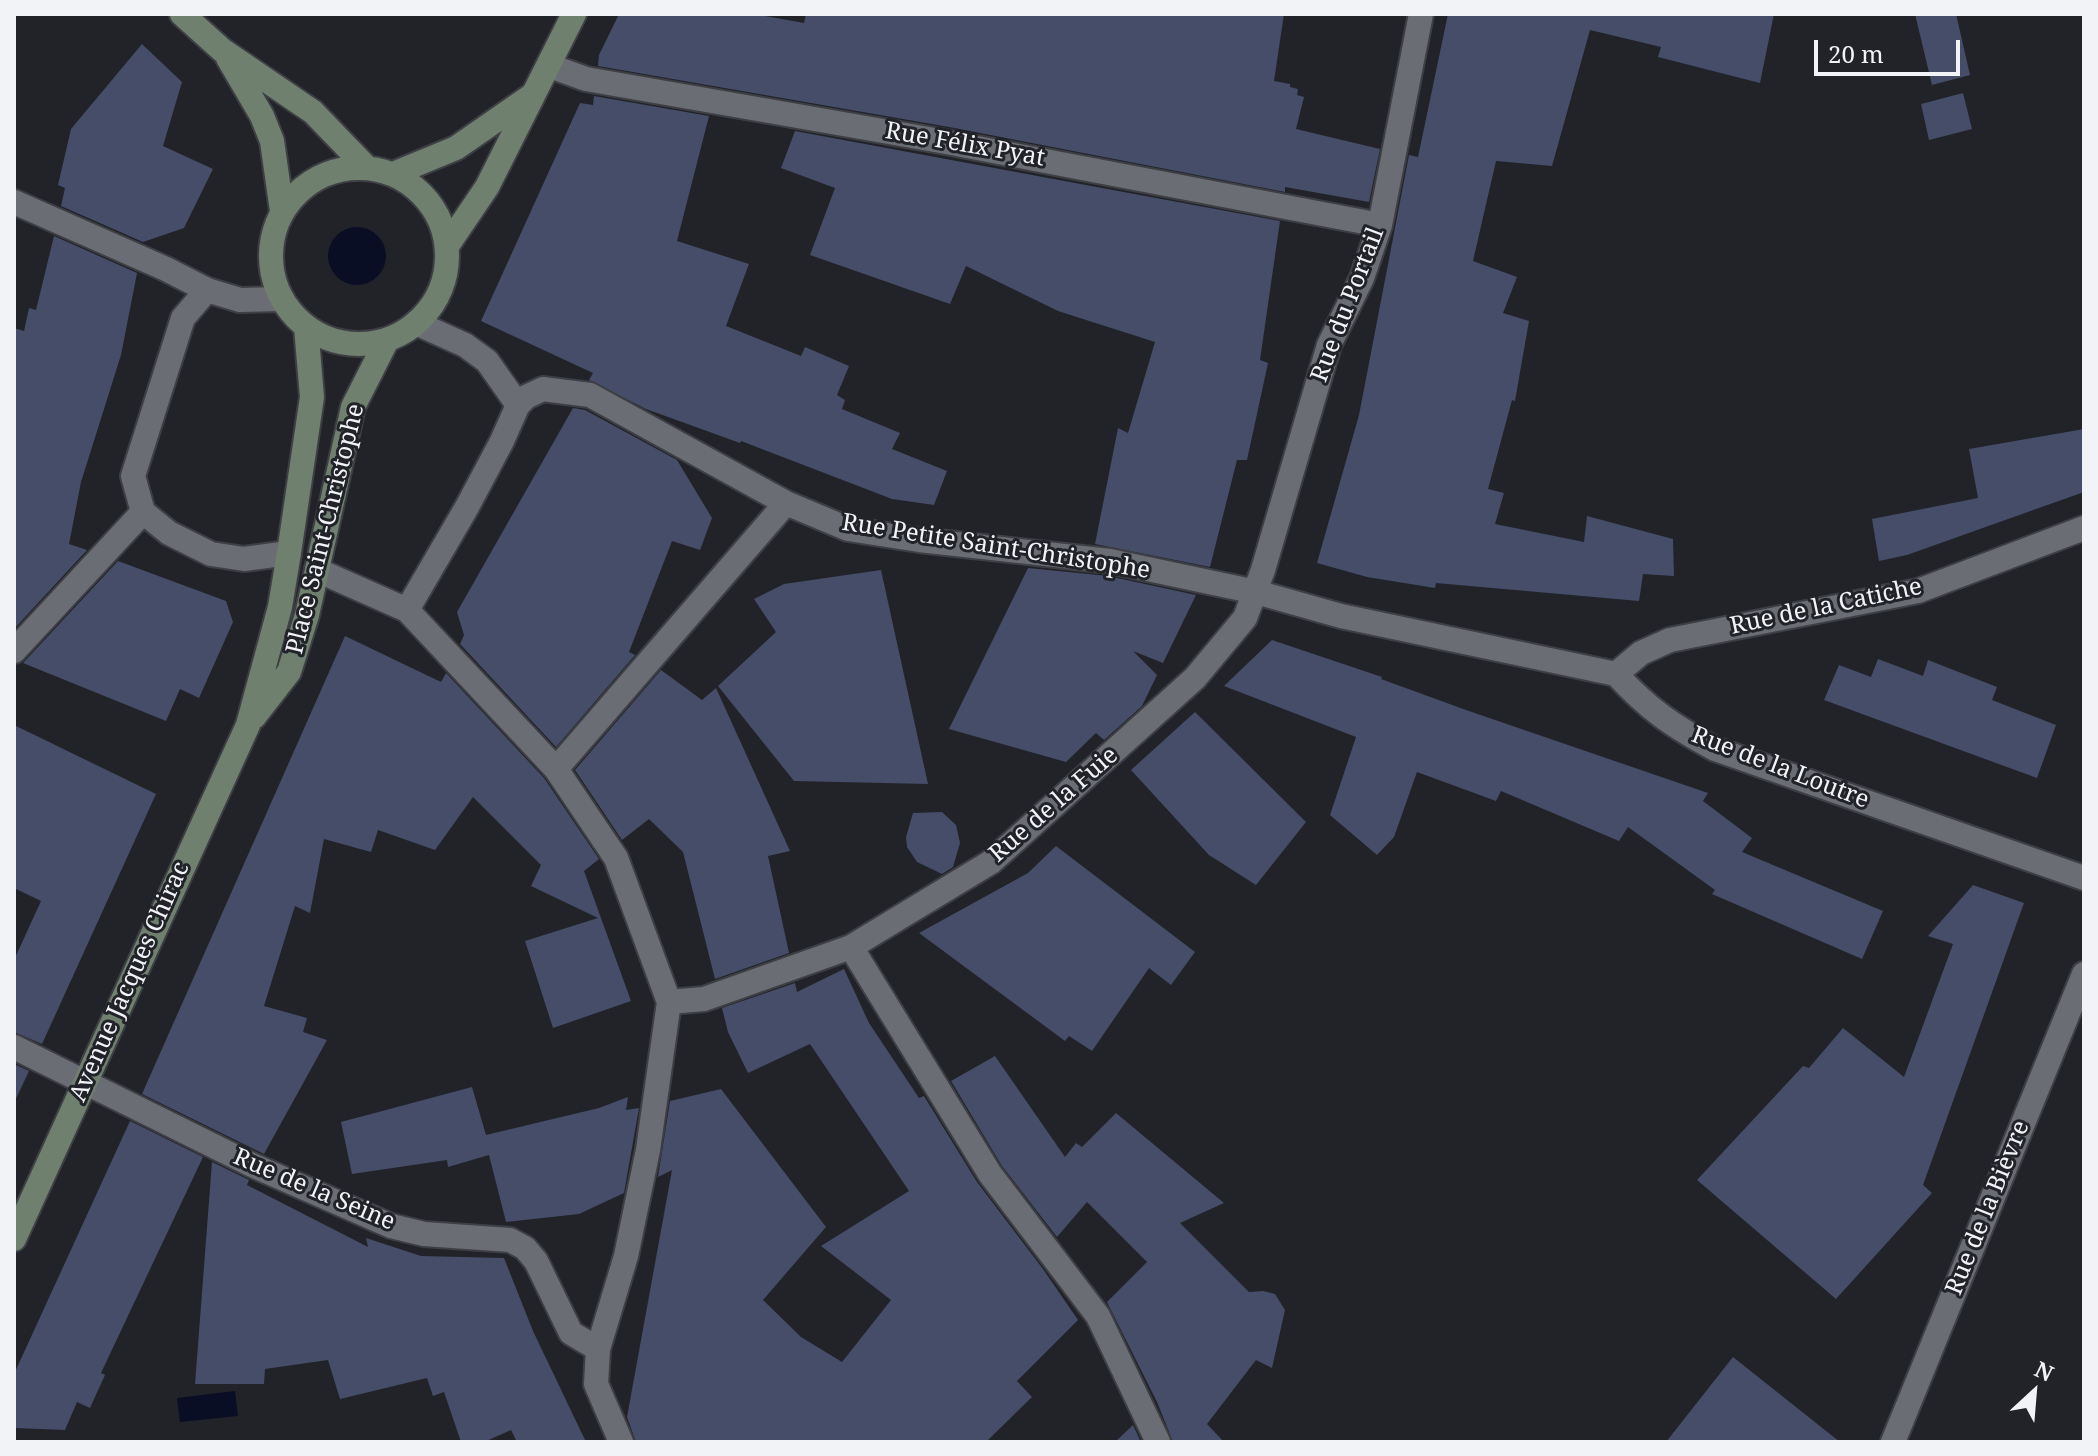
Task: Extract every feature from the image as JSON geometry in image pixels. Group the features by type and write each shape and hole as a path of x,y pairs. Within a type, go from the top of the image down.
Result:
{"main road":[{"path":"182,14 222,50 313,112 367,168"},
{"path":"447,246 487,187 574,14"},
{"path":"222,50 262,116 272,141 282,211"},
{"path":"393,174 456,148 536,92"},
{"path":"367,168 393,174 430,203 441,224 447,246 441,288 431,307 416,323 387,340 359,344 331,339 306,327 282,299 273,278 270,255 274,232 282,211 298,192 318,177 342,169 367,168"},
{"name":"Place Saint-Christophe","path":"248,725 280,607 312,397 306,327"},
{"name":"Place Saint-Christophe","path":"248,725 289,672 307,615 353,407 387,340"},
{"name":"Avenue Jacques Chirac","path":"14,1239 248,725"}],"street":[{"name":"Rue du Portail","path":"1256,592 1329,345 1362,278 1380,225 1421,14"},
{"name":"Rue Félix Pyat","path":"550,66 586,79 991,150 1380,225"},
{"path":"14,202 207,290 240,300 282,299"},
{"path":"14,651 143,512 133,476 183,318 207,290"},
{"path":"407,610 467,507 518,405 487,361 465,345 416,323"},
{"name":"Rue Petite Saint-Christophe","path":"518,405 526,397 543,389 590,395 786,503 848,529 1110,561 1256,592"},
{"path":"556,769 786,503"},
{"name":"Place Saint-Christophe","path":"143,512 169,533 211,554 244,559 289,553"},
{"name":"Rue de la Catiche","path":"1616,674 1641,653 1670,640 1918,591 2084,528"},
{"path":"317,570 407,610 556,769 616,858 669,1002 645,1165 626,1256 598,1349 596,1384 621,1442"},
{"path":"1256,592 1341,616 1616,674"},
{"name":"Rue de la Fuie","path":"669,1002 704,999 851,947 991,862 1195,678 1245,618 1256,592"},
{"name":"Rue de la Loutre","path":"1616,674 1642,703 1670,724 1715,749 2084,878"},
{"path":"851,947 990,1174 1098,1316 1158,1442"},
{"name":"Rue de la Bièvre","path":"1893,1442 2084,974"},
{"name":"Rue de la Seine","path":"14,1047 252,1165 391,1226 424,1234 510,1240 525,1248 536,1261 571,1333 598,1349"}],"water":[{"path":"357,227 378,235 386,256 378,277 357,285 336,277 328,256 336,235"},
{"path":"235,1391 238,1416 180,1422 177,1398"}],"building":[{"path":"619,14 754,14 804,23 806,14 1284,14 1274,81 1290,84 1290,87 1298,89 1297,95 1304,97 1296,129 1380,149 1369,202 1285,187 1285,192 949,127 598,66 599,55"},
{"path":"1448,14 1774,14 1760,83 1658,57 1661,47 1590,30 1552,166 1496,161 1473,261 1517,277 1503,313 1529,321 1515,401 1512,400 1488,489 1504,493 1495,524 1584,542 1587,516 1673,539 1674,576 1643,574 1639,601 1436,583 1435,588 1367,577 1317,563 1359,415 1409,155 1418,157"},
{"path":"1915,14 1956,14 1970,75 1932,85"},
{"path":"142,44 182,82 163,146 213,169 184,228 143,242 61,206 65,188 58,185 71,129"},
{"path":"1963,93 1972,129 1929,140 1921,104"},
{"path":"594,96 709,116 677,241 749,264 726,326 801,356 805,347 849,366 837,395 845,400 842,409 900,433 892,449 947,471 934,505 892,499 741,441 646,409 589,380 593,373 481,321 580,103 593,105"},
{"path":"795,131 1280,221 1260,360 1268,363 1247,460 1237,460 1210,567 1095,544 1118,428 1128,433 1155,342 1058,311 966,266 950,304 810,255 835,188 781,168"},
{"path":"54,236 137,273 121,355 81,482 69,544 87,550 14,629 14,328 24,331 29,308 36,310"},
{"path":"573,408 585,410 677,460 712,518 700,550 672,541 629,652 635,655 556,747 460,644 464,635 457,612"},
{"path":"2084,429 2084,492 1907,555 1879,561 1872,519 1978,498 1969,449"},
{"path":"118,561 226,601 233,622 199,698 180,689 166,721 23,663"},
{"path":"1028,568 1108,576 1196,595 1163,663 1133,651 1157,675 1142,706 1104,740 1096,733 1066,762 949,729"},
{"path":"881,570 928,784 794,781 718,686 776,632 754,599 784,584"},
{"path":"345,636 441,682 446,673 544,778 599,859 584,871 631,1001 553,1028 525,941 598,918 531,886 541,865 473,797 435,850 378,830 371,852 324,839 310,913 295,906 264,1006 307,1018 303,1032 327,1040 264,1154 142,1094"},
{"path":"1272,640 1708,793 1703,801 1752,838 1742,852 1883,911 1862,959 1712,894 1715,890 1628,827 1619,841 1501,791 1496,801 1417,772 1394,837 1377,855 1330,815 1356,737 1224,686"},
{"path":"1878,659 1923,676 1928,660 1997,687 1992,700 2056,725 2037,778 1824,700 1839,665 1871,677"},
{"path":"661,670 702,700 716,688 790,851 768,856 789,953 715,979 683,852 649,819 622,840 575,770"},
{"path":"1195,712 1306,822 1256,885 1209,855 1131,770"},
{"path":"14,725 156,794 42,1044 14,1032 14,960 41,901 14,888"},
{"path":"942,812 956,825 960,843 953,867 942,874 917,862 907,847 906,837 913,813"},
{"path":"1056,846 1195,952 1171,985 1149,968 1092,1051 1069,1036 1065,1041 919,933 1028,873"},
{"path":"1973,885 2024,903 1923,1185 1932,1193 1836,1299 1697,1180 1803,1066 1809,1068 1843,1028 1904,1077 1953,944 1928,936"},
{"path":"844,969 869,1023 919,1098 924,1096 977,1182 1078,1320 1017,1381 1032,1397 986,1442 636,1442 627,1417 672,1170 658,1177 670,1101 721,1089 826,1227 763,1300 801,1337 842,1362 891,1300 821,1246 909,1191 810,1044 748,1073 728,1032 722,1008 795,983 797,992"},
{"path":"995,1056 1065,1157 1076,1143 1082,1147 1116,1113 1224,1203 1180,1223 1249,1292 1275,1294 1285,1310 1272,1368 1256,1360 1207,1424 1224,1442 1173,1442 1157,1402 1107,1302 1147,1262 1087,1202 1057,1237 1002,1166 951,1081"},
{"path":"14,1064 29,1071 14,1103"},
{"path":"472,1087 486,1135 599,1108 628,1097 626,1110 639,1108 624,1193 579,1214 506,1222 489,1155 448,1167 447,1160 352,1174 341,1122"},
{"path":"130,1121 203,1157 101,1373 105,1375 90,1408 77,1402 65,1430 14,1428 14,1374"},
{"path":"212,1162 249,1180 247,1185 368,1247 366,1238 421,1256 504,1258 533,1331 586,1442 517,1442 511,1430 484,1442 461,1442 444,1392 433,1396 427,1378 340,1399 328,1360 265,1369 264,1384 195,1384"},
{"path":"1733,1357 1840,1442 1666,1442"},
{"path":"1133,1425 1141,1442 1115,1442"}]}
